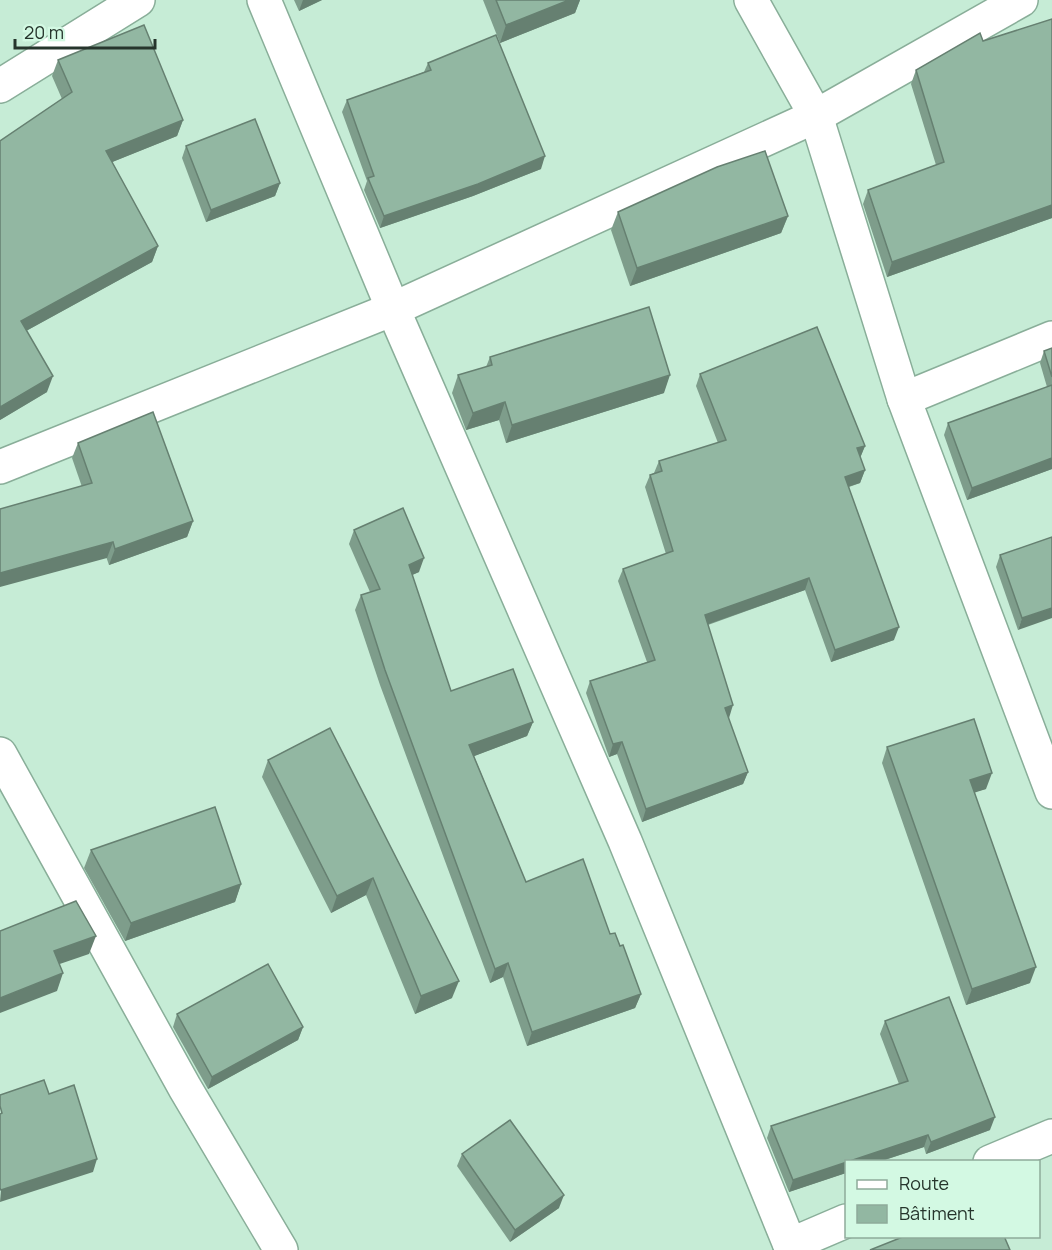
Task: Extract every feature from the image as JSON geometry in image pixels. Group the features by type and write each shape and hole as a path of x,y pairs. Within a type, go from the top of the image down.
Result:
{"street":[{"path":"0,86 138,0"},
{"path":"264,0 393,309 625,842 791,1247 845,1221"},
{"path":"751,0 816,116 904,399 1052,792"},
{"path":"0,466 393,309 816,116 1021,0"},
{"path":"904,399 1052,338"},
{"path":"0,754 185,1088 281,1250"},
{"path":"992,1160 1052,1136"}],"building":[{"path":"496,0 569,0 506,25"},
{"path":"1052,19 1052,205 892,262 868,190 944,162 916,70 980,33 983,41"},
{"path":"144,25 183,120 106,151 158,246 21,321 53,376 0,407 0,141 72,92 58,60"},
{"path":"496,35 545,156 478,184 384,216 368,178 374,176 347,100 431,70 428,63"},
{"path":"255,119 280,183 211,210 186,146"},
{"path":"765,151 788,216 637,268 618,212 717,167"},
{"path":"649,307 670,375 512,425 505,402 473,413 458,375 492,365 490,357"},
{"path":"817,327 865,446 857,448 865,470 845,477 899,627 835,650 809,578 705,615 733,705 725,708 748,772 646,809 622,742 613,744 590,681 655,660 623,569 673,551 650,475 662,471 659,461 726,440 700,374"},
{"path":"1052,348 1052,377 1044,351"},
{"path":"1052,385 1052,458 972,488 948,423"},
{"path":"153,412 193,521 115,549 113,542 0,573 0,509 92,483 78,443"},
{"path":"403,508 424,558 409,565 451,691 513,669 533,722 469,745 526,882 583,859 610,934 615,933 620,946 623,945 641,994 532,1032 508,963 495,969 385,670 361,595 380,589 354,530"},
{"path":"1052,537 1052,608 1022,618 1000,555"},
{"path":"974,719 992,773 970,780 1036,967 972,989 887,747"},
{"path":"330,728 459,981 421,996 373,878 337,896 268,760"},
{"path":"215,807 241,884 131,923 91,850"},
{"path":"76,901 96,936 54,951 63,973 0,998 0,931"},
{"path":"268,964 303,1027 212,1077 177,1014"},
{"path":"949,997 995,1117 931,1142 928,1135 853,1160 845,1160 845,1163 793,1180 771,1126 908,1081 885,1021"},
{"path":"44,1080 49,1094 74,1085 97,1159 1,1190 0,1114 2,1113 0,1095"},
{"path":"510,1120 564,1195 515,1230 462,1154"},
{"path":"900,1238 1005,1238 1010,1250 870,1250"}]}
